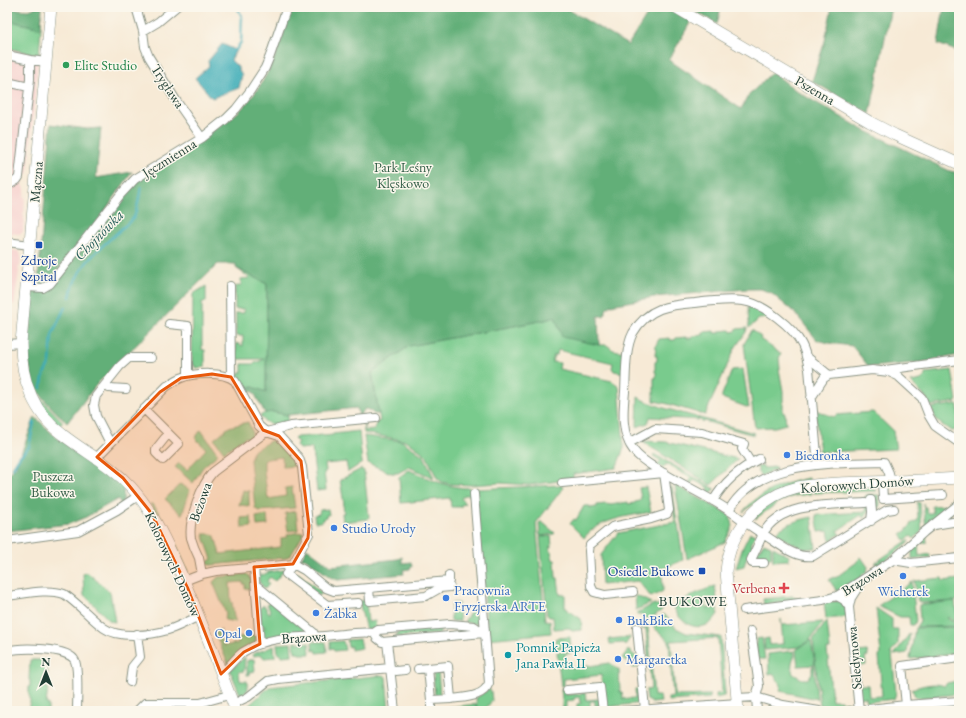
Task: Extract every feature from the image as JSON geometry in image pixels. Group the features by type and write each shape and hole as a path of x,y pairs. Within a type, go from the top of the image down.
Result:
{"street":[{"name":"Mączna","path":"21,343 51,7"},
{"name":"Trygława","path":"136,7 146,47 153,64 202,138"},
{"path":"143,31 158,22 176,7"},
{"name":"Jęczmienna","path":"27,287 43,288 50,284 121,194 135,179 202,138 236,109 256,83 270,56 287,7"},
{"name":"Pszenna","path":"675,7 870,122 959,164"},
{"path":"7,55 46,62"},
{"path":"7,186 20,181 19,177 29,87 30,60"},
{"path":"7,82 29,87"},
{"path":"7,242 30,245"},
{"path":"230,286 231,377 259,426 266,432 278,436 299,458 302,467 309,534 286,574 327,605 358,603"},
{"path":"818,465 806,356 799,340 793,332 770,313 753,303 744,301 719,300 666,306 644,319 633,333 630,340 626,367 624,424 629,443 640,458 729,510 751,528 795,554 809,557 819,554 887,510 894,509"},
{"path":"169,324 188,326 188,376"},
{"path":"7,344 21,343"},
{"name":"Kolorowych Domów","path":"21,343 24,378 40,412 53,427 64,436 97,457 123,478 152,514 184,581 233,703"},
{"path":"806,356 829,375"},
{"path":"110,443 96,416 94,405 96,396 120,366 129,358 151,358"},
{"path":"811,398 824,378 829,375 868,370 887,370 959,360"},
{"path":"878,370 898,376 903,380 922,398 929,416 935,426 959,443"},
{"path":"97,457 167,386 175,381 188,376 212,374 231,377"},
{"path":"106,384 110,388 126,389"},
{"path":"144,409 168,434"},
{"path":"266,432 291,426 376,418"},
{"path":"629,443 655,429 702,432 744,444 742,450 751,463"},
{"name":"Beżowa","path":"202,574 200,560 191,537 191,530 193,515 205,484 212,472 266,432"},
{"path":"713,501 733,475 759,459"},
{"path":"729,510 741,494 771,475 794,468 818,465 884,462 889,473 883,499 943,495"},
{"path":"562,483 664,473"},
{"path":"633,592 605,595 594,592 591,586 590,545 612,527 667,514 668,510 664,473"},
{"name":"Kolorowych Domów","path":"738,704 726,571 731,546 744,522 753,511 765,502 788,490 816,485 959,478"},
{"path":"431,700 451,699 475,695 485,691 489,683 474,494"},
{"path":"7,540 78,531 117,510 138,496"},
{"path":"764,563 752,563 751,560 766,528 775,520 794,510 813,506 868,502 872,512 871,521"},
{"name":"Brązowa","path":"744,610 823,600 837,596 893,560 959,504"},
{"path":"933,525 959,521"},
{"path":"893,560 911,563 959,558"},
{"path":"184,581 216,570 293,564 304,570 326,588 337,592 432,580 449,581 449,575"},
{"path":"254,567 260,644"},
{"name":"Seledynowa","path":"859,711 849,606 850,601 863,580"},
{"path":"406,584 407,598"},
{"path":"256,585 314,632 315,636"},
{"path":"369,588 370,601 426,596 440,588 450,587"},
{"path":"7,596 60,592 68,596 105,629 117,634 137,634 169,630 199,616"},
{"name":"Seledynowa","path":"837,596 844,600 849,606"},
{"name":"Brązowa","path":"221,674 244,652 260,644 280,638 365,632 374,633 378,630 438,624 474,626 484,632"},
{"path":"395,711 388,642 397,628"},
{"path":"637,628 645,710"},
{"path":"751,631 758,686 756,697 757,711"},
{"path":"374,633 382,642 388,642 484,632"},
{"path":"130,682 132,667 142,658 137,634"},
{"path":"7,651 20,649 45,650 63,652 72,657 76,667 77,711"},
{"path":"906,705 902,666 959,658"},
{"path":"418,668 448,666 451,699"},
{"path":"137,711 142,706 149,703 233,703 248,697 268,681 390,668 396,671 404,670"},
{"path":"428,668 431,711"},
{"path":"567,690 600,687 603,711"},
{"path":"623,711 738,704 756,697 783,705 819,711"},
{"name":"Seledynowa","path":"850,711 894,709 906,705 959,701"},
{"path":"946,702 947,711"}],"highlighted area":[{"path":"212,374 231,377 263,430 279,436 301,461 309,526 308,538 293,564 254,567 260,644 244,652 221,674 188,589 152,514 123,478 97,457 160,392 181,378"}],"shaded area":[{"path":"7,20 41,28 28,173 23,177 22,185 25,189 25,194 23,195 25,197 24,213 22,214 24,216 23,232 19,234 11,233 9,250 18,251 21,255 14,305 7,299"}],"green space":[{"path":"36,7 42,7 41,28 7,20 7,8 29,10"},
{"name":"Park Leśny Klęskowo","path":"292,7 564,7 628,45 652,7 665,7 691,21 669,60 741,109 748,96 772,72 798,92 864,130 950,171 959,173 959,355 924,362 869,367 852,346 817,340 795,313 771,293 761,289 747,289 654,297 611,305 607,308 604,316 598,316 599,345 562,337 555,317 409,346 372,373 379,414 374,414 368,409 365,409 359,416 357,408 288,415 273,412 265,413 253,391 247,393 244,387 253,387 266,392 267,284 236,268 236,264 218,264 97,384 67,423 38,391 33,381 30,369 29,330 34,291 43,291 127,191 144,175 231,118 243,107 263,81 270,67 282,38"},
{"path":"688,7 721,7 717,24"},
{"path":"832,7 891,7 870,114 812,81 825,41"},
{"path":"944,7 959,7 959,52 938,44"},
{"path":"7,20 41,28 39,55 7,48"},
{"path":"51,124 87,129 101,128 96,178 132,172 100,218 47,283 41,284 37,283"},
{"path":"236,268 267,284 266,392 253,387 244,387 236,374 242,372 242,364 253,364 265,359 236,359 236,343 243,346 243,336 236,336 236,313 244,313 244,309 235,309 235,287 241,285 241,279 250,278"},
{"path":"206,286 206,302 202,302 202,350 205,350 205,367 195,368 195,365 192,365 193,294"},
{"path":"748,307 751,307 771,318 759,319 749,328"},
{"path":"556,317 599,345 607,345 613,350 626,352 624,373 614,371 612,368 613,363 558,350 557,355 554,355 552,362 560,363 559,369 612,381 619,386 624,448 616,468 573,474 573,479 529,485 500,483 472,485 450,484 442,482 437,478 426,455 407,441 364,433 363,423 365,431 374,430 376,428 376,422 380,421 372,373 409,346"},
{"path":"747,328 746,332 735,348 705,415 654,401 654,378 656,378 655,362 657,361 657,356 655,356 656,345 659,339 670,338 670,340 675,340 676,338 692,338 692,336 703,335 703,332 714,331 714,333 720,333 720,331 730,330 731,332 736,331 736,329"},
{"path":"752,330 761,337 760,339 781,354 779,358 779,369 783,391 783,413 785,413 786,424 775,427 755,428 744,344"},
{"path":"743,369 749,408 722,398 732,370"},
{"path":"952,370 957,400 956,402 930,406 927,399 911,382 921,380 925,376 925,373"},
{"path":"38,396 63,422 59,426 43,408"},
{"path":"638,397 664,408 754,433 754,435 704,421 703,423 701,420 650,417 648,423 637,427"},
{"path":"956,404 958,405 959,430 951,431 937,421 931,408"},
{"path":"815,410 834,417 836,415 873,412 893,431 896,449 820,452"},
{"path":"272,412 288,415 288,421 269,424 260,416 265,413"},
{"name":"Puszcza Bukowa","path":"35,417 56,437 117,479 123,487 123,498 121,504 118,499 86,517 69,524 7,531 7,475 16,467"},
{"path":"248,422 252,431 251,437 248,439 246,437 224,452 214,439 229,427"},
{"path":"201,430 218,454 203,467 193,483 175,467 179,463 187,470 206,449 195,438"},
{"path":"359,431 362,463 348,472 346,462 325,464 326,471 324,472 326,490 317,491 312,448 299,449 296,446 298,442 294,439 297,437 324,436"},
{"path":"364,436 402,441 424,456 434,478 409,467 398,473 391,473 368,463"},
{"path":"270,441 274,441 293,459 296,466 283,467 282,457 267,459 264,461 268,499 286,496 285,488 292,487 295,508 259,511 255,508 250,460 253,451"},
{"path":"641,441 666,442 738,459 711,485"},
{"path":"654,454 715,489 712,492 707,493 709,488 694,480 691,484 689,483 691,478 666,464 663,468 657,465 661,461 653,456"},
{"path":"763,466 764,468 775,467 776,469 761,476 756,467"},
{"path":"361,469 364,471 369,517 368,519 343,522 342,513 344,513 344,504 340,480"},
{"path":"409,470 446,485 470,488 471,495 465,495 461,498 465,504 461,505 461,507 451,507 450,498 401,503 399,477"},
{"path":"809,478 809,481 758,501 743,512 765,493 782,485"},
{"path":"180,484 190,490 182,515 165,499"},
{"path":"561,485 563,488 536,523 545,620 550,621 551,633 488,639 475,489"},
{"path":"675,485 730,515 733,526 725,542 687,559"},
{"path":"670,486 672,487 676,523 678,524 683,560 662,569 663,591 651,597 638,581 602,585 601,555 618,533 675,522"},
{"path":"646,487 651,512 606,522 597,526 584,538 570,524 574,519 576,520 584,506 590,506 590,508 597,507 597,505 606,504 611,505 628,502 628,504 635,503 640,501 641,498 639,488"},
{"path":"871,487 877,491 813,493 813,490 820,489"},
{"path":"959,487 959,502 926,528 923,503 924,507 926,507 927,513 933,513 932,506 953,505 952,488"},
{"path":"243,490 249,491 249,506 239,505"},
{"path":"805,491 810,491 811,494 794,496 779,502 755,519 763,508 777,500"},
{"path":"866,495 879,495 879,508 876,507 875,497 869,497 869,509 864,519 861,515 837,531 840,534 830,541 828,531 819,532 816,515 865,512"},
{"path":"917,502 920,503 922,531 914,539 911,536 905,540 901,534 907,530 911,525 910,524 918,520"},
{"path":"150,504 153,504 171,532 188,572 183,567"},
{"path":"328,509 329,515 326,515 321,522 315,522 314,515 319,514 320,510"},
{"path":"296,511 298,530 288,531 285,513"},
{"path":"267,515 268,525 257,526 256,517"},
{"path":"251,517 252,527 242,528 241,518"},
{"path":"812,517 816,548 804,549 775,534 783,527"},
{"path":"540,522 542,522 555,533 540,536"},
{"path":"303,532 303,535 291,555 283,559 212,565 209,565 207,562 212,559 203,534 212,534 215,536 220,554 281,547 281,538 288,537 287,534"},
{"path":"750,533 756,535 750,544 753,546 744,566 736,568 743,547"},
{"path":"926,534 927,542 918,544 919,556 930,554 930,557 912,560 912,547"},
{"path":"551,536 552,547 550,547 553,560 555,560 556,578 558,578 560,595 565,594 565,608 567,608 567,611 581,619 582,630 572,631 570,628 554,629 553,617 549,617 547,615 540,537"},
{"path":"908,540 909,542 907,544 878,566 875,563"},
{"path":"764,543 771,546 771,558 760,558 756,554"},
{"path":"773,547 789,556 789,560 773,561"},
{"path":"306,549 331,566 398,559 402,557 402,563 411,562 412,567 410,569 403,570 404,574 338,580 330,577 305,558 300,561"},
{"path":"861,557 868,567 867,571 862,575 862,579 837,591 829,580 834,577 835,578 857,562"},
{"path":"284,570 275,581 270,577 267,581 269,584 265,589 259,582 259,577 261,574 263,575 269,572"},
{"path":"292,572 299,574 322,593 319,596 292,574"},
{"path":"83,573 88,573 110,592 115,622 110,621 84,595"},
{"path":"247,574 251,579 253,589 245,589 245,584 243,584 243,582 230,583 231,602 236,622 225,620 226,614 213,582 218,577"},
{"path":"942,578 943,581 959,579 959,600 955,601 956,608 959,608 959,610 956,611 959,624 948,617 947,618 959,626 916,627 920,621 919,605 954,601 921,603 918,601 914,581"},
{"path":"912,582 916,622 913,625 910,625 909,617 900,617 878,606"},
{"path":"715,586 717,599 706,600 706,608 717,608 718,614 712,622 707,625 696,627 682,620 674,607 677,606 677,603"},
{"path":"635,595 651,603 636,610"},
{"path":"793,596 799,600 764,605 763,599"},
{"path":"479,599 480,622 476,624 464,622"},
{"path":"366,600 368,622 375,621 376,628 366,630 359,601"},
{"path":"273,601 309,630 309,634 263,640 261,629 265,628 264,626 261,626 260,608 264,605 270,613 271,612 267,604"},
{"path":"839,601 845,608 846,617 826,619 824,602"},
{"path":"452,603 458,603 460,621 451,621"},
{"path":"654,604 662,607 662,610 649,620 642,615 637,615 637,613"},
{"path":"876,608 892,619 892,629 898,629 898,644 890,654 892,654 896,693 894,699 867,702 866,697 858,698 858,685 868,685 869,697 882,696 879,656 881,654"},
{"path":"664,614 676,628 686,633 721,637 724,696 716,698 716,694 722,693 718,638 671,641 675,696 710,695 710,698 668,701 668,698 673,697 669,641 650,624"},
{"path":"781,619 782,625 823,622 810,640 799,647 765,650 764,639 769,638 770,645 783,644"},
{"path":"827,621 830,649 827,649 832,700 848,702 848,705 820,705 813,640"},
{"path":"440,627 440,634 395,637 400,630"},
{"path":"648,627 654,696 660,696 661,702 653,703 647,700 646,690 651,689 646,629 640,629"},
{"path":"959,627 959,653 910,659 915,628"},
{"path":"221,630 219,635 224,646 238,643 238,637 257,635 255,644 228,664 215,633"},
{"path":"910,633 907,653 894,655"},
{"path":"570,637 571,648 556,649 556,638"},
{"path":"630,637 625,645 623,643 610,644 609,639"},
{"path":"762,638 765,659 757,659 756,639"},
{"path":"360,639 362,648 351,650 351,646 348,647 347,640"},
{"path":"811,640 815,665 798,666 796,650"},
{"path":"343,641 345,650 334,651 333,648 330,649 330,642"},
{"path":"294,642 309,643 310,654 299,654 298,652 295,652"},
{"path":"312,642 326,642 327,652 317,653 316,650 313,651"},
{"path":"291,643 292,655 282,656 281,654 278,654 277,644"},
{"path":"274,646 275,657 264,658 262,655 253,656 253,654"},
{"path":"571,650 571,653 565,654 565,664 567,667 571,666 572,668 610,663 619,669 620,692 622,692 623,699 636,698 635,689 641,689 642,703 606,707 604,702 601,675 564,679 564,686 561,686 557,652"},
{"path":"628,650 638,658 639,667 632,668 631,661 625,661 622,658"},
{"path":"794,651 795,655 792,664 793,674 802,679 808,679 812,673 812,667 814,666 817,699 780,691 781,685 773,673 769,674 768,654"},
{"path":"867,651 868,656 865,657 866,665 859,666 858,652"},
{"path":"245,657 244,671 239,672 240,681 247,681 248,689 245,693 240,694 230,670"},
{"path":"254,659 255,671 249,672 249,675 247,675 247,661"},
{"path":"30,660 47,660 46,671 48,671 46,687 48,688 46,704 48,704 48,711 29,711"},
{"path":"433,670 438,670 440,697 435,696"},
{"path":"384,675 386,677 389,711 246,711 245,709 269,687"},
{"path":"959,681 959,694 916,698 912,689 929,684 944,686 947,683"},
{"path":"489,689 491,691 492,701 485,709 477,710 476,698"},
{"path":"561,689 565,689 566,695 585,693 586,700 599,699 600,705 595,706 595,701 590,701 590,708 586,711 577,711 577,704 581,703 580,697 574,698 574,700 566,701 566,708 563,709"},
{"path":"476,704 476,710 435,711 434,709"}],"water":[{"path":"222,44 236,50 231,60 237,66 242,75 239,88 212,98 195,78 209,66 208,61"}],"waterway":[{"name":"Chojnówka","path":"236,50 241,42 242,17 237,7"},
{"name":"Chojnówka","path":"70,297 77,277 88,260 134,217 141,187"},
{"name":"Chojnówka","path":"41,388 44,374 50,363 52,335 65,307"},
{"name":"Chojnówka","path":"12,469 20,456 29,447 34,422"}],"place":[{"name":"Elite Studio","path":"66,65"},
{"name":"Zdroje Szpital","path":"39,245"},
{"name":"Biedronka","path":"787,455"},
{"name":"Studio Urody","path":"334,528"},
{"name":"Osiedle Bukowe","path":"702,571"},
{"name":"Wicherek","path":"903,576"},
{"name":"Verbena","path":"784,588"},
{"name":"Pracownia Fryzjerska ARTE","path":"446,598"},
{"name":"Żabka","path":"316,613"},
{"name":"BukBike","path":"619,620"},
{"name":"Opal","path":"249,633"},
{"name":"Pomnik Papieża Jana Pawła II","path":"508,655"},
{"name":"Margaretka","path":"618,659"}],"district":[{"name":"BUKOWE","path":"693,601"}]}
